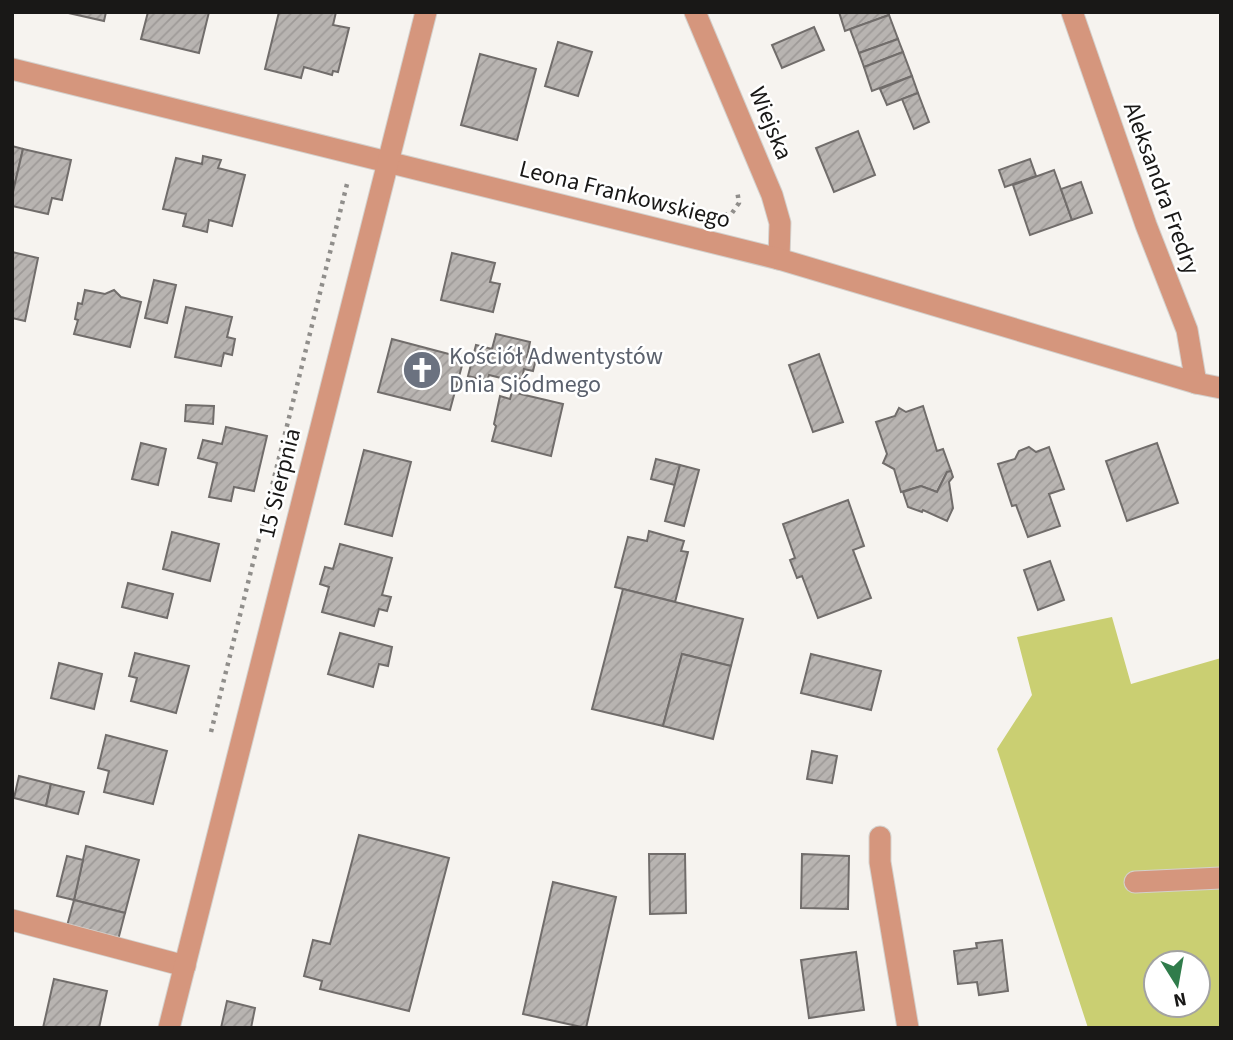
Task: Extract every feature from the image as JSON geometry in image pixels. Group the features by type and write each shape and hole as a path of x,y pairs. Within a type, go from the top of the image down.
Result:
{"street":[{"name":"15 Sierpnia","path":"169,1028 426,12"},
{"name":"Wiejska","path":"695,12 772,195 779,223 779,259"},
{"name":"Aleksandra Fredry","path":"1072,12 1146,225 1187,330 1196,383"},
{"name":"Leona Frankowskiego","path":"12,69 779,259 1196,383 1221,388"},
{"path":"880,837 880,862 908,1028"},
{"path":"1136,882 1221,878"},
{"path":"12,920 185,966"}],"path":[{"path":"719,216 732,213 739,203 732,179"},
{"path":"208,742 347,184"}],"green space":[{"path":"1112,617 1131,684 1221,658 1221,1028 1088,1028 997,749 1032,695 1017,637"}],"building":[{"path":"64,12 106,12 104,21"},
{"path":"148,12 209,12 199,53 141,39"},
{"path":"279,12 336,12 333,25 349,28 338,72 333,71 332,75 304,67 301,78 265,69"},
{"path":"839,12 888,12 889,15 845,31"},
{"path":"889,15 898,39 859,53 850,29"},
{"path":"814,27 824,50 782,68 772,45"},
{"path":"898,39 903,52 864,67 859,53"},
{"path":"558,42 592,52 578,96 545,86"},
{"path":"903,52 912,76 872,91 864,67"},
{"path":"480,54 536,69 517,140 461,125"},
{"path":"912,76 918,93 887,105 880,89"},
{"path":"918,93 929,122 914,129 902,99"},
{"path":"858,131 875,175 834,192 816,148"},
{"path":"12,146 23,149 12,196"},
{"path":"23,149 71,160 62,200 52,198 48,214 12,206"},
{"path":"203,156 221,160 218,168 245,175 232,226 209,220 207,232 183,226 186,214 163,209 176,158 202,164"},
{"path":"1030,159 1036,176 1005,187 999,170"},
{"path":"1054,170 1072,220 1030,235 1013,185"},
{"path":"1081,182 1092,213 1072,220 1061,189"},
{"path":"12,252 38,258 25,321 12,318"},
{"path":"452,253 495,263 490,282 500,284 493,312 441,300"},
{"path":"154,280 176,285 167,323 145,318"},
{"path":"85,290 105,294 114,290 121,297 141,302 130,347 74,334 78,320 75,319 78,303 82,304"},
{"path":"186,307 232,317 227,337 235,339 232,355 224,353 221,366 175,357"},
{"path":"496,334 530,342 527,357 536,359 533,371 524,369 522,379 489,375 487,381 468,376 476,345 492,349"},
{"name":"Kościół Adwentystów Dnia Siódmego","path":"392,339 464,358 450,410 378,392"},
{"path":"819,354 843,422 813,432 789,365"},
{"path":"512,392 563,404 551,456 492,441 500,396 510,399"},
{"path":"186,405 214,406 213,424 185,421"},
{"path":"923,406 937,451 943,449 951,471 947,472 937,492 921,486 901,492 894,469 883,463 887,454 876,422 895,416 899,408 906,412"},
{"path":"226,427 267,436 254,491 234,487 231,501 209,497 217,463 198,458 203,440 222,444"},
{"path":"141,443 166,449 158,485 132,479"},
{"path":"1157,443 1178,503 1127,521 1106,461"},
{"path":"1029,447 1036,452 1049,447 1064,489 1049,494 1060,526 1028,537 1016,505 1012,506 998,464 1015,459 1019,451"},
{"path":"364,450 411,462 392,536 345,524"},
{"path":"656,459 680,465 675,485 651,479"},
{"path":"680,465 699,470 684,526 665,521"},
{"path":"951,471 953,477 949,482 953,508 947,521 923,510 922,512 908,507 903,492 921,486 937,492 947,472"},
{"path":"848,500 864,546 853,550 871,598 818,618 802,576 797,578 790,560 795,558 783,524"},
{"path":"649,531 684,541 681,551 688,552 675,602 615,587 628,537 647,541"},
{"path":"172,532 219,544 210,581 163,569"},
{"path":"340,544 392,558 382,595 391,597 387,611 379,609 374,626 322,612 329,587 320,584 325,567 333,569"},
{"path":"1050,561 1064,600 1038,610 1024,570"},
{"path":"128,583 173,594 167,618 122,607"},
{"path":"623,589 743,619 731,666 682,654 663,726 592,709"},
{"path":"340,633 392,647 388,666 379,664 373,687 328,674"},
{"path":"135,653 189,666 176,713 131,701 137,678 129,676"},
{"path":"682,654 731,666 713,739 663,726"},
{"path":"811,654 881,671 871,710 801,693"},
{"path":"59,663 102,674 94,709 51,698"},
{"path":"106,735 167,751 153,804 104,792 109,771 98,768"},
{"path":"812,751 837,756 832,783 807,779"},
{"path":"19,776 51,784 46,806 14,798"},
{"path":"51,784 84,792 78,814 46,806"},
{"path":"359,835 449,858 409,1011 320,989 322,981 304,976 313,940 330,944"},
{"path":"86,846 139,860 125,913 74,900"},
{"path":"649,854 685,854 686,913 650,914"},
{"path":"802,854 849,856 848,909 801,908"},
{"path":"67,856 83,860 74,900 57,896"},
{"path":"553,882 616,897 586,1028 523,1014"},
{"path":"74,900 125,913 118,940 67,926"},
{"path":"1002,940 1008,991 979,995 977,982 958,984 954,951 977,948 976,943"},
{"path":"856,952 864,1010 809,1018 801,960"},
{"path":"54,979 107,991 99,1028 43,1028"},
{"path":"227,1001 255,1008 251,1028 221,1028"}],"place":[{"name":"Kościół Adwentystów Dnia Siódmego","path":"422,370"}]}
